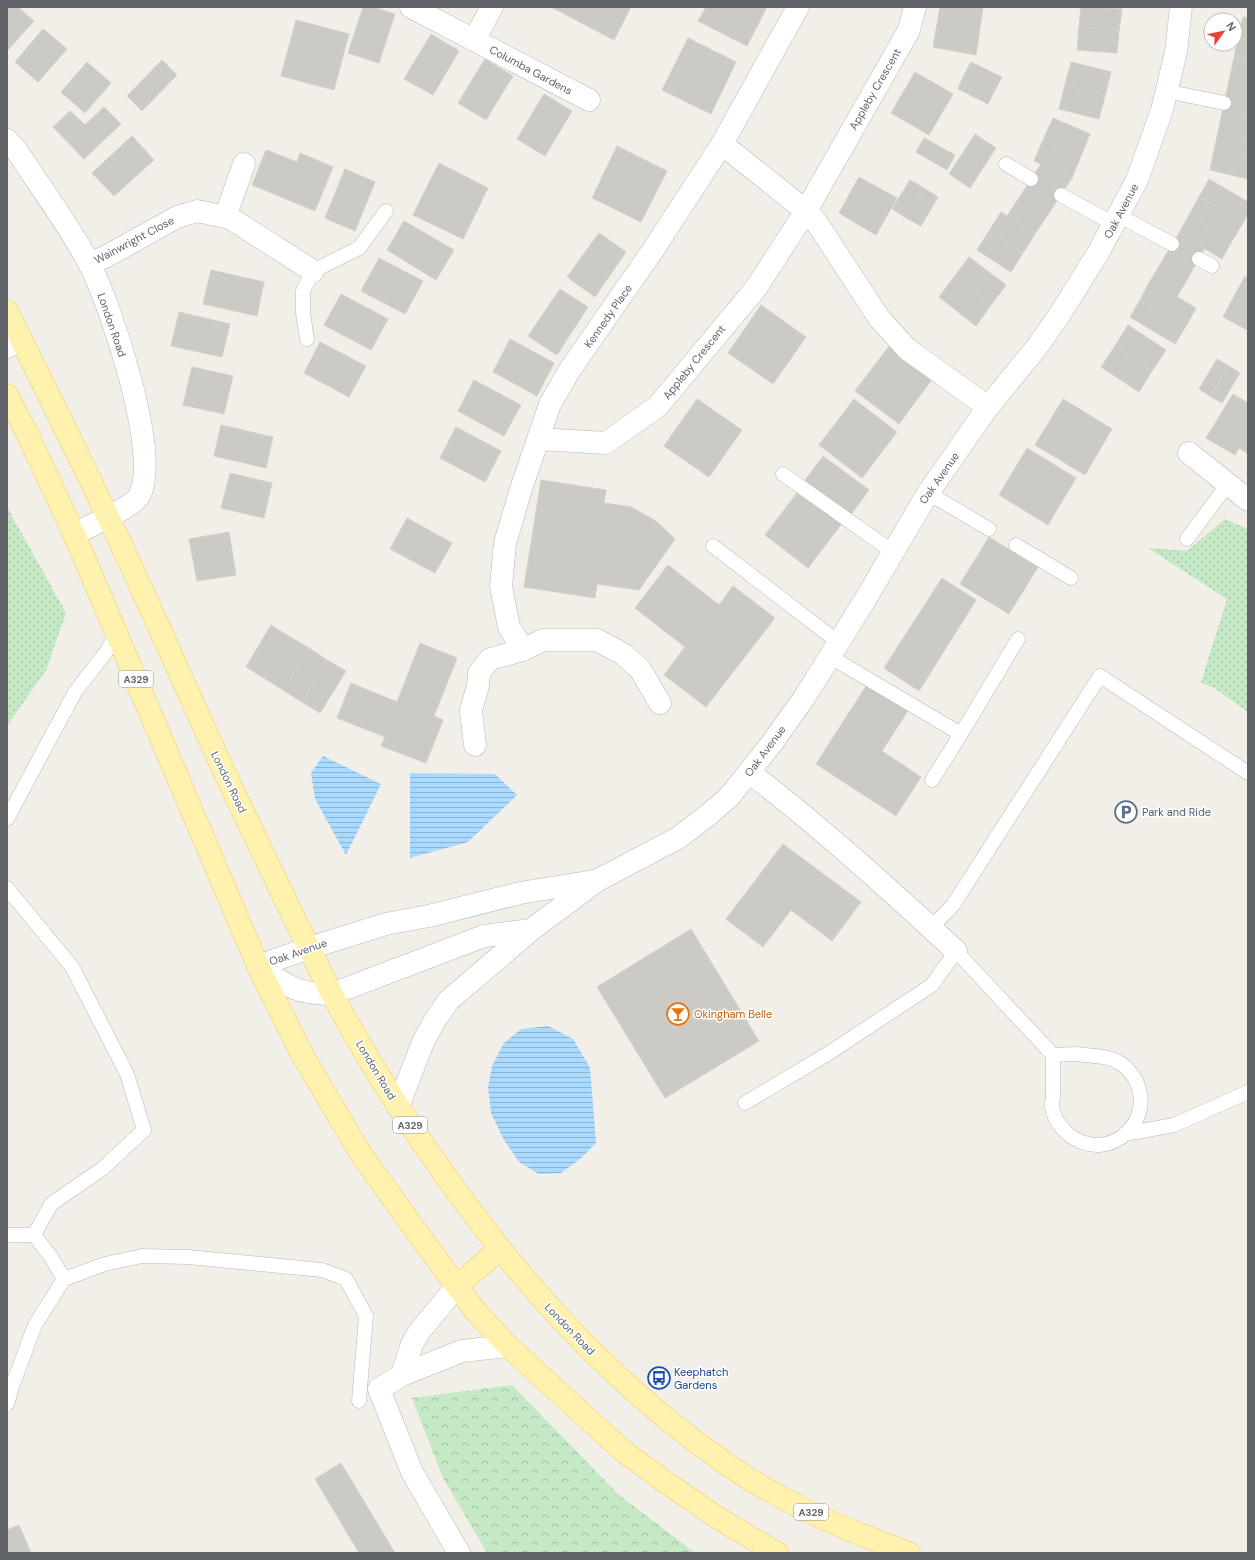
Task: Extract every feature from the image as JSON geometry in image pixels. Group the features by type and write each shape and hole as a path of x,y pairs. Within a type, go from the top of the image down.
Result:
{"main road":[{"name":"London Road","path":"7,310 14,344 108,517 204,729 332,994 363,1050 398,1107 440,1169 500,1249 539,1296 581,1342 658,1413 718,1459 755,1482 806,1510 909,1553"},
{"name":"A329","path":"7,395 27,433 74,534 258,966 303,1056 361,1154 477,1313 508,1346 628,1454 718,1518 777,1553"},
{"path":"457,1286 500,1249"}],"street":[{"name":"Columba Gardens","path":"411,7 589,100"},
{"path":"474,40 492,7"},
{"name":"Kennedy Place","path":"523,650 509,627 501,586 506,543 521,489 550,404 570,371 653,250 722,144 798,7"},
{"name":"Appleby Crescent","path":"538,439 606,442 658,406 756,288 806,211 909,30 915,7"},
{"name":"Oak Avenue","path":"398,1107 423,1042 435,1020 449,1000 531,930 598,880 678,838 729,796 749,772 804,698 928,493 988,407 1037,347 1060,314 1098,253 1137,180 1162,110 1176,52 1181,7"},
{"name":"London Road","path":"7,140 17,151 70,230 89,264 109,310 136,398 145,461 144,480 139,497 108,517 74,534"},
{"path":"722,144 806,211 817,223 879,318 907,349 988,407"},
{"path":"225,217 244,164"},
{"name":"Wainwright Close","path":"89,264 107,256 177,217 197,211 230,218 313,271"},
{"path":"1189,453 1248,500"},
{"path":"475,745 471,710 478,686 479,673 490,659 523,650 543,640 597,640 623,654 640,669 660,703"},
{"path":"749,772 788,803 901,900 956,951"},
{"name":"Oak Avenue","path":"258,966 309,948 386,924 429,916 520,893 598,880"},
{"name":"Oak Avenue","path":"258,966 282,983 298,990 313,994 332,994 484,936 531,930"},
{"path":"402,1375 412,1344 419,1332 457,1286"},
{"path":"458,1553 412,1472 378,1389 402,1375 462,1351 508,1346"}],"lane":[{"path":"1166,91 1224,103"},
{"path":"1006,164 1031,179"},
{"path":"1061,195 1172,244"},
{"path":"307,339 303,312 303,291 313,271 359,248 386,211"},
{"path":"1199,259 1212,266"},
{"path":"783,474 893,552"},
{"path":"1187,539 1228,484"},
{"path":"928,493 989,529"},
{"path":"1016,545 1071,578"},
{"path":"713,546 834,649 961,734"},
{"path":"7,819 75,692 106,652 117,634"},
{"path":"932,780 1018,639"},
{"path":"931,928 953,905 1100,676 1248,773"},
{"path":"7,888 72,967 127,1074 144,1130 102,1169 51,1204 34,1235"},
{"path":"745,1102 829,1053 932,986 956,951 1053,1055 1052,1107 1057,1121 1066,1133 1078,1141 1093,1145 1108,1144 1121,1138 1132,1128 1139,1115 1141,1101 1139,1086 1132,1074 1121,1063 1108,1058 1076,1054 1053,1055"},
{"path":"1125,1134 1174,1126 1248,1092"},
{"path":"7,1235 34,1235"},
{"path":"34,1235 51,1257 64,1279"},
{"path":"7,1404 35,1325 64,1279 104,1264 142,1256 188,1257 322,1270 346,1279 366,1316 359,1401"}],"green space":[{"path":"7,507 66,613 46,670 7,726"},
{"path":"1225,519 1248,529 1248,712 1214,688 1201,682 1227,599 1148,548 1187,551"},
{"path":"512,1385 618,1494 695,1553 487,1553 442,1476 412,1398"}],"water":[{"path":"323,756 381,784 346,855 315,799 311,773"},
{"path":"410,773 495,774 517,795 468,842 410,858"},
{"path":"548,1026 573,1039 590,1068 596,1143 580,1159 561,1173 539,1174 519,1162 504,1140 491,1113 488,1087 492,1066 504,1043 521,1029"}],"building":[{"path":"7,7 18,7 34,21 7,51"},
{"path":"363,7 373,7 395,14 379,63 348,53"},
{"path":"551,7 631,7 614,40"},
{"path":"706,7 767,7 747,46 698,21"},
{"path":"940,7 983,8 976,55 933,47"},
{"path":"1081,7 1122,9 1119,31 1079,27"},
{"path":"1243,17 1248,18 1248,41 1243,40"},
{"path":"296,20 349,34 334,90 281,76"},
{"path":"1079,27 1119,31 1117,53 1077,50"},
{"path":"43,29 67,49 38,82 15,62"},
{"path":"431,34 459,51 433,95 404,79"},
{"path":"688,38 736,62 711,114 662,90"},
{"path":"1243,40 1248,41 1248,61 1234,58 1235,52 1243,52"},
{"path":"1234,58 1248,61 1248,119 1222,113"},
{"path":"485,59 513,76 486,120 458,103"},
{"path":"162,60 177,75 142,111 127,96"},
{"path":"87,62 111,83 85,113 61,92"},
{"path":"971,62 1002,77 995,90 964,75"},
{"path":"1071,62 1111,72 1105,96 1065,85"},
{"path":"915,72 953,94 929,135 891,113"},
{"path":"964,75 995,90 988,104 958,89"},
{"path":"1065,85 1105,96 1099,119 1059,109"},
{"path":"544,94 572,111 545,156 517,139"},
{"path":"104,107 121,124 84,159 53,127 70,111 85,125"},
{"path":"1222,113 1248,119 1248,139 1218,132"},
{"path":"1053,118 1090,134 1081,156 1043,140"},
{"path":"1218,132 1248,139 1248,159 1214,151"},
{"path":"975,134 996,148 970,188 949,174"},
{"path":"132,136 154,160 114,196 92,173"},
{"path":"924,138 955,155 947,170 916,152"},
{"path":"1043,140 1081,156 1072,178 1034,161"},
{"path":"617,146 667,171 641,222 592,198"},
{"path":"266,150 297,162 300,153 333,167 315,211 252,185"},
{"path":"1214,151 1248,159 1248,179 1210,170"},
{"path":"439,163 488,188 463,239 413,215"},
{"path":"1041,164 1072,178 1035,234 1007,216"},
{"path":"345,169 375,182 355,231 325,218"},
{"path":"859,177 897,198 876,235 839,213"},
{"path":"1209,179 1248,202 1248,214 1243,223 1199,197"},
{"path":"910,180 924,188 906,218 892,209"},
{"path":"924,188 938,197 921,226 906,218"},
{"path":"1199,197 1243,223 1232,241 1189,215"},
{"path":"1001,212 1035,234 1023,253 989,231"},
{"path":"1189,215 1232,241 1222,259 1179,233"},
{"path":"404,221 454,250 436,280 387,250"},
{"path":"989,231 1023,253 1011,272 977,250"},
{"path":"599,233 626,252 595,297 567,277"},
{"path":"1179,233 1205,248 1177,297 1150,281"},
{"path":"969,257 1006,285 991,305 954,277"},
{"path":"379,258 423,281 405,314 361,291"},
{"path":"211,270 264,282 257,316 203,304"},
{"path":"1245,276 1248,278 1247,330 1223,317"},
{"path":"954,277 991,305 976,326 939,297"},
{"path":"1150,281 1196,308 1186,326 1140,300"},
{"path":"560,289 588,307 557,355 528,336"},
{"path":"341,294 388,319 371,350 324,325"},
{"path":"1140,300 1186,326 1175,344 1130,317"},
{"path":"761,305 806,337 773,384 728,353"},
{"path":"179,312 230,324 222,357 171,346"},
{"path":"1128,325 1166,350 1152,371 1115,346"},
{"path":"510,339 554,363 537,396 493,372"},
{"path":"320,342 366,366 349,397 304,373"},
{"path":"890,345 933,378 899,424 855,391"},
{"path":"1115,346 1152,371 1139,392 1101,367"},
{"path":"1217,359 1229,366 1210,396 1199,389"},
{"path":"1229,366 1240,373 1222,403 1210,396"},
{"path":"192,367 233,376 224,414 183,405"},
{"path":"474,380 521,405 504,436 458,411"},
{"path":"1233,394 1248,403 1248,454 1239,448 1235,455 1206,438"},
{"path":"697,399 742,430 709,477 664,446"},
{"path":"854,399 897,432 862,478 819,445"},
{"path":"1063,399 1112,429 1085,475 1035,445"},
{"path":"221,425 273,437 266,468 214,456"},
{"path":"456,427 501,451 485,482 440,458"},
{"path":"1027,448 1076,478 1048,525 999,495"},
{"path":"823,456 869,490 849,517 803,483"},
{"path":"230,473 272,483 264,518 221,508"},
{"path":"541,480 606,490 604,503 631,507 656,521 675,539 639,590 597,584 595,598 524,587"},
{"path":"800,489 843,522 808,568 765,535"},
{"path":"407,518 452,543 435,573 390,549"},
{"path":"229,532 236,575 197,581 189,539"},
{"path":"989,537 1038,567 1009,614 960,584"},
{"path":"668,565 719,605 733,586 775,618 706,707 664,675 685,647 635,608"},
{"path":"942,578 976,600 919,691 884,668"},
{"path":"271,625 290,637 264,678 246,667"},
{"path":"290,637 309,648 283,690 264,678"},
{"path":"420,643 457,658 434,716 443,720 426,763 381,746 385,737 337,718 351,683 397,702"},
{"path":"309,648 327,660 302,702 283,690"},
{"path":"327,660 346,671 320,713 302,702"},
{"path":"868,683 909,709 882,751 921,777 896,816 816,764"},
{"path":"783,844 861,902 832,941 791,910 763,947 726,919"},
{"name":"Okingham Belle","path":"691,929 759,1041 665,1098 597,987"},
{"path":"341,1463 395,1553 359,1553 315,1479"},
{"path":"19,1525 31,1553 7,1553 7,1530"}],"place":[{"name":"Park and Ride","path":"1126,812"},
{"name":"Okingham Belle","path":"678,1014"},
{"name":"Keephatch Gardens","path":"659,1378"}]}
